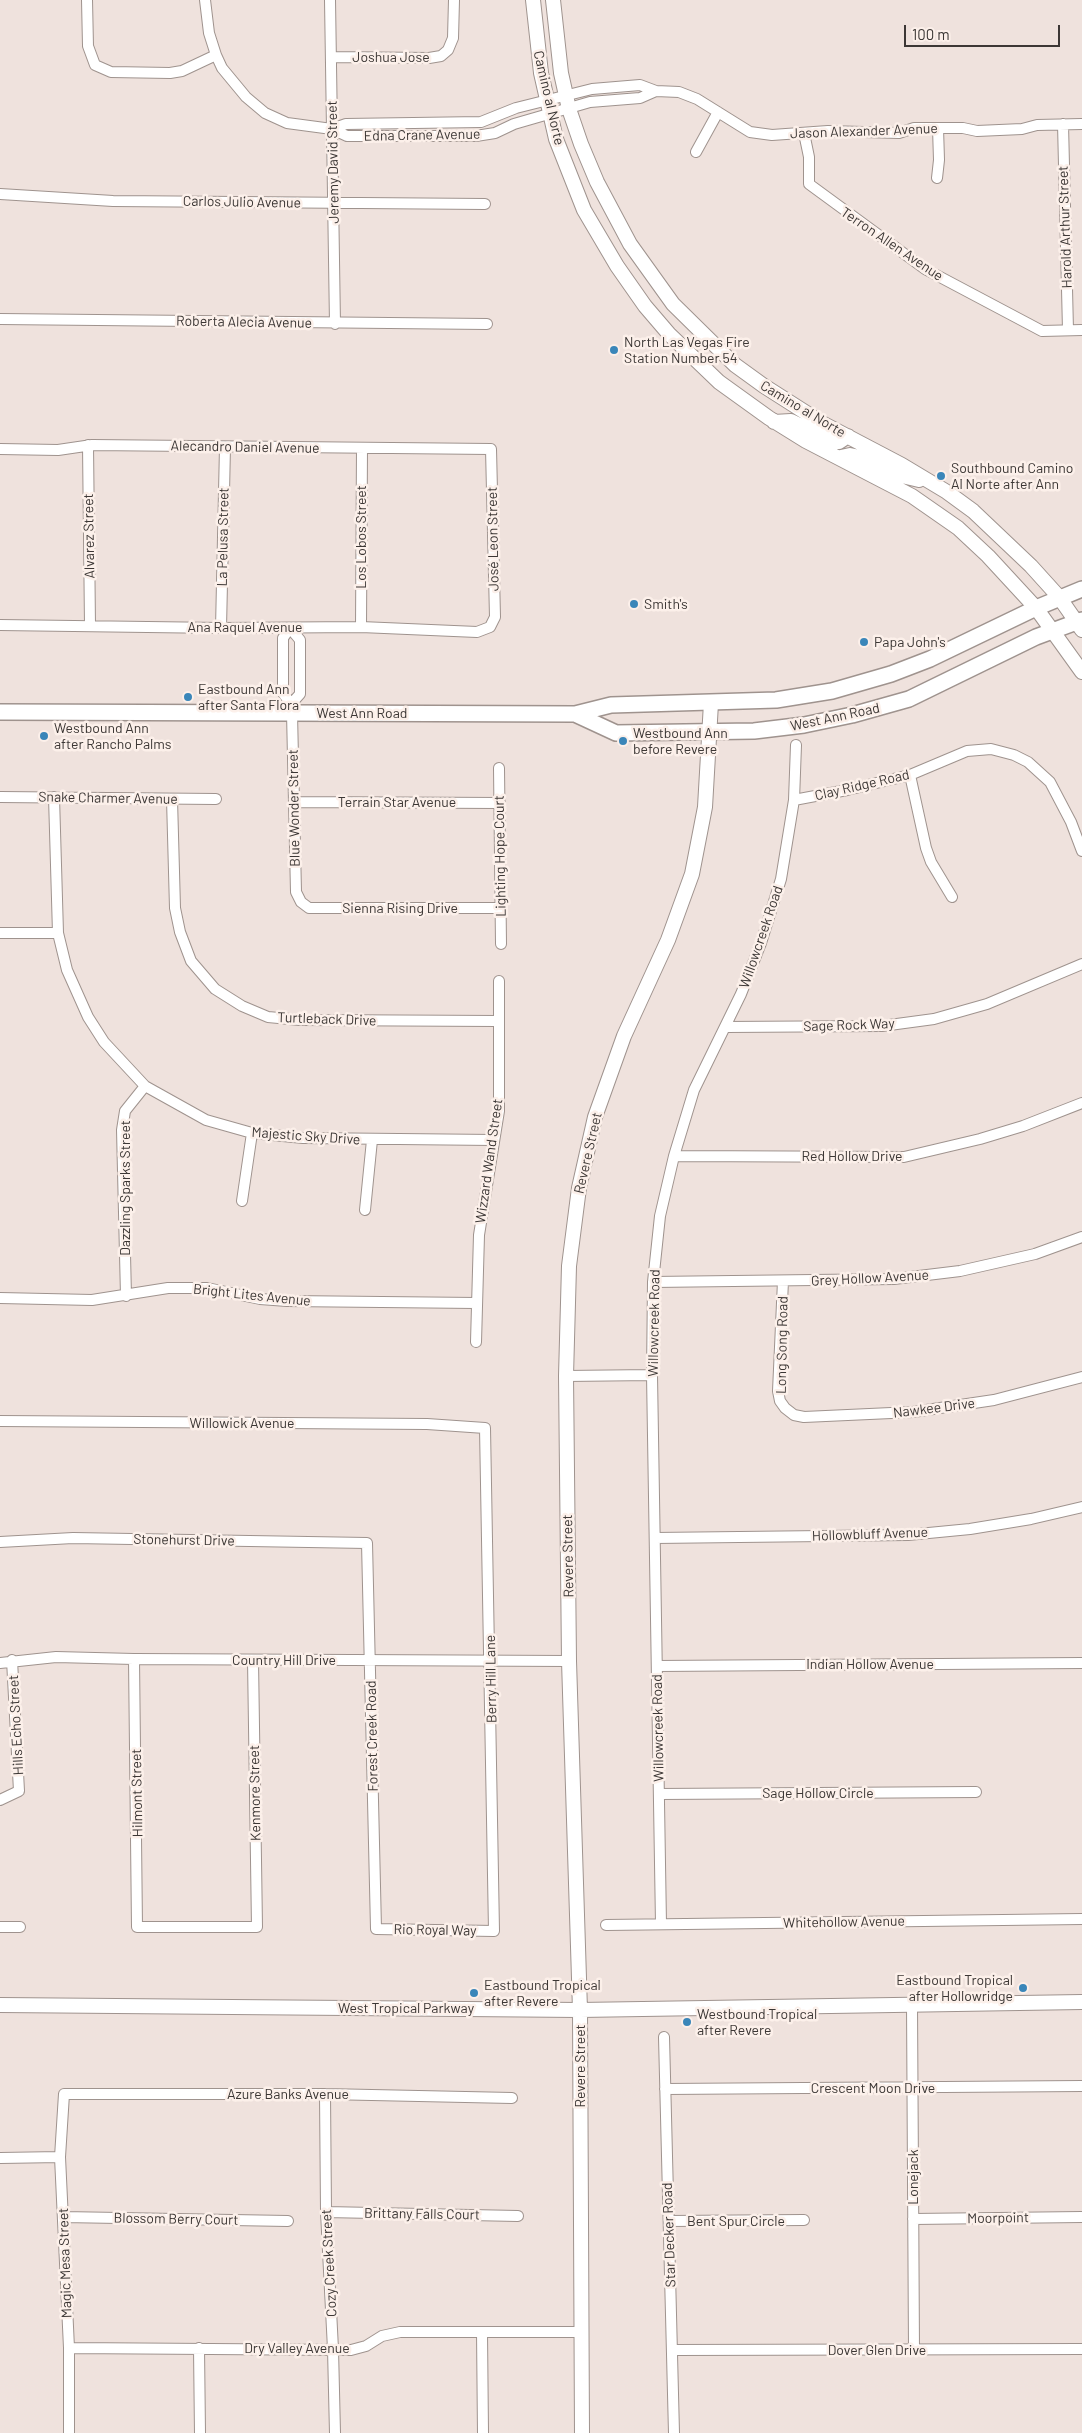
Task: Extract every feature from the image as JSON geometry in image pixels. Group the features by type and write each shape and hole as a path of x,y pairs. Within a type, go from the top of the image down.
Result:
{"main road":[{"name":"Camino al Norte","path":"533,0 536,44 556,139 584,210 617,266 645,306 669,334 719,382 774,422 931,507 958,528 988,556 1036,608 1082,672"},
{"name":"Camino al Norte","path":"553,0 556,39 568,103 581,144 617,221 639,257 673,304 735,366 794,406 932,483 973,511 1031,566 1080,624"},
{"path":"774,422 792,421 834,442 840,442 848,436"},
{"path":"839,458 850,455 869,460 902,476 932,483"},
{"name":"West Ann Road","path":"0,712 292,709 575,714 611,705 711,703 797,698 874,680 930,658 1059,597 1082,589"},
{"name":"West Ann Road","path":"575,714 616,733 779,729 844,717 909,698 940,685 1036,637 1053,630 1080,624"},
{"name":"Revere Street","path":"582,2433 580,2010 569,1661 566,1376 568,1266 572,1228 586,1151 595,1117 620,1044 670,934 692,874 705,807 711,703"},
{"name":"West Tropical Parkway","path":"0,2005 580,2010 1082,2002"}],"street":[{"path":"87,0 88,46 95,65 111,72 170,73 182,71 216,55"},
{"name":"Edna Crane Avenue","path":"205,0 209,33 216,55 231,80 246,97 265,112 287,123 332,129 347,136 463,138 495,133 548,108"},
{"name":"Jeremy David Street","path":"330,0 335,324"},
{"name":"Joshua Jose","path":"332,57 430,58 441,56 448,50 453,38 454,0"},
{"name":"Jason Alexander Avenue","path":"568,103 640,98 656,91 679,92 697,98 750,132 772,135 899,133 914,128 1022,129 1037,125 1082,124"},
{"name":"Edna Crane Avenue","path":"332,129 346,124 468,124 481,122 502,112 548,108 568,103"},
{"path":"696,152 718,112"},
{"name":"Harold Arthur Street","path":"1063,124 1068,330"},
{"path":"937,178 938,128"},
{"name":"Terron Allen Avenue","path":"804,133 809,158 809,184 925,269 1042,331 1082,330"},
{"name":"Carlos Julio Avenue","path":"0,194 114,201 485,204"},
{"name":"Roberta Alecia Avenue","path":"0,320 487,324"},
{"name":"Alecandro Daniel Avenue","path":"0,449 58,450 88,445 491,449"},
{"name":"Alvarez Street","path":"88,445 90,626"},
{"name":"La Pelusa Street","path":"221,628 225,446"},
{"name":"Los Lobos Street","path":"361,627 362,448"},
{"name":"José Leon Street","path":"490,627 495,617 491,449"},
{"name":"Ana Raquel Avenue","path":"0,625 221,628 361,627 477,632 490,627"},
{"path":"290,628 300,640 300,694 292,709 283,694 283,638 290,628"},
{"name":"Blue Wonder Street","path":"292,709 296,892 301,902"},
{"name":"Willowcreek Road","path":"661,1924 652,1375 653,1282 660,1216 674,1156 694,1090 726,1027 761,943 781,879 794,800 796,745"},
{"name":"Clay Ridge Road","path":"794,800 910,775 967,751 991,749 1014,755 1028,762 1050,782 1067,814 1082,852"},
{"name":"Lighting Hope Court","path":"499,768 501,944"},
{"path":"910,775 926,848 952,897"},
{"name":"Snake Charmer Avenue","path":"0,796 216,799"},
{"name":"Majestic Sky Drive","path":"54,798 58,933 67,970 88,1017 104,1042 144,1086 206,1120 252,1133 303,1138 372,1140 494,1140"},
{"name":"Turtleback Drive","path":"172,798 175,908 180,932 191,961 215,989 242,1006 268,1017 318,1020 498,1021"},
{"name":"Terrain Star Avenue","path":"294,802 500,802"},
{"name":"Sienna Rising Drive","path":"301,902 309,908 501,908"},
{"path":"0,933 58,933"},
{"name":"Sage Rock Way","path":"726,1027 882,1026 934,1019 987,1004 1082,964"},
{"name":"Wizzard Wand Street","path":"476,1342 479,1235 499,1111 499,981"},
{"name":"Dazzling Sparks Street","path":"126,1296 122,1130 124,1111 144,1086"},
{"name":"Red Hollow Drive","path":"674,1156 904,1157 980,1139 1023,1126 1082,1104"},
{"path":"242,1201 252,1133"},
{"path":"365,1210 372,1140"},
{"name":"Grey Hollow Avenue","path":"653,1282 894,1279 960,1272 1035,1254 1082,1237"},
{"name":"Long Song Road","path":"783,1281 778,1392 780,1401 785,1408"},
{"name":"Bright Lites Avenue","path":"0,1298 92,1300 168,1288 207,1288 260,1299 287,1301 476,1303"},
{"path":"566,1376 652,1375"},
{"name":"Nawkee Drive","path":"785,1408 794,1415 804,1417 913,1412 994,1400 1082,1377"},
{"name":"Willowick Avenue","path":"0,1421 427,1424 485,1428"},
{"name":"Berry Hill Lane","path":"485,1428 491,1660 494,1930"},
{"name":"Hollowbluff Avenue","path":"655,1538 908,1535 970,1529 1031,1519 1082,1507"},
{"name":"Stonehurst Drive","path":"0,1542 73,1538 367,1543"},
{"name":"Forest Creek Road","path":"367,1543 376,1930"},
{"name":"Country Hill Drive","path":"0,1663 12,1660 56,1657 569,1661"},
{"name":"Hilmont Street","path":"134,1659 137,1926 257,1927"},
{"name":"Hills Echo Street","path":"0,1800 19,1791 12,1660"},
{"name":"Kenmore Street","path":"253,1660 257,1927"},
{"name":"Indian Hollow Avenue","path":"657,1666 1082,1663"},
{"name":"Sage Hollow Circle","path":"659,1794 976,1792"},
{"name":"Whitehollow Avenue","path":"606,1925 1082,1919"},
{"path":"0,1927 20,1927"},
{"name":"Rio Royal Way","path":"376,1930 494,1930"},
{"name":"Lonejack","path":"912,2004 914,2350"},
{"name":"Star Decker Road","path":"664,2037 674,2433"},
{"name":"Crescent Moon Drive","path":"665,2089 1082,2086"},
{"name":"Azure Banks Avenue","path":"64,2094 325,2094 512,2098"},
{"name":"Magic Mesa Street","path":"64,2094 60,2157 64,2217 69,2433"},
{"name":"Cozy Creek Street","path":"325,2094 326,2212 335,2433"},
{"path":"0,2158 60,2157"},
{"name":"Brittany Falls Court","path":"326,2212 518,2216"},
{"name":"Blossom Berry Court","path":"64,2217 288,2221"},
{"name":"Moorpoint","path":"913,2219 1082,2217"},
{"name":"Bent Spur Circle","path":"669,2221 804,2220"},
{"name":"Dry Valley Avenue","path":"68,2348 351,2350 366,2346 382,2336 400,2332 582,2332"},
{"path":"482,2332 483,2433"},
{"path":"199,2348 200,2433"},
{"name":"Dover Glen Drive","path":"673,2350 1082,2348"}],"place":[{"name":"North Las Vegas Fire Station Number 54","path":"614,350"},
{"name":"Southbound Camino Al Norte after Ann","path":"941,476"},
{"name":"Smith's","path":"634,604"},
{"name":"Papa John's","path":"864,642"},
{"name":"Eastbound Ann after Santa Flora","path":"188,697"},
{"name":"Westbound Ann after Rancho Palms","path":"44,736"},
{"name":"Westbound Ann before Revere","path":"623,741"},
{"name":"Eastbound Tropical after Hollowridge","path":"1023,1988"},
{"name":"Eastbound Tropical after Revere","path":"474,1993"},
{"name":"Westbound Tropical after Revere","path":"687,2022"}]}
